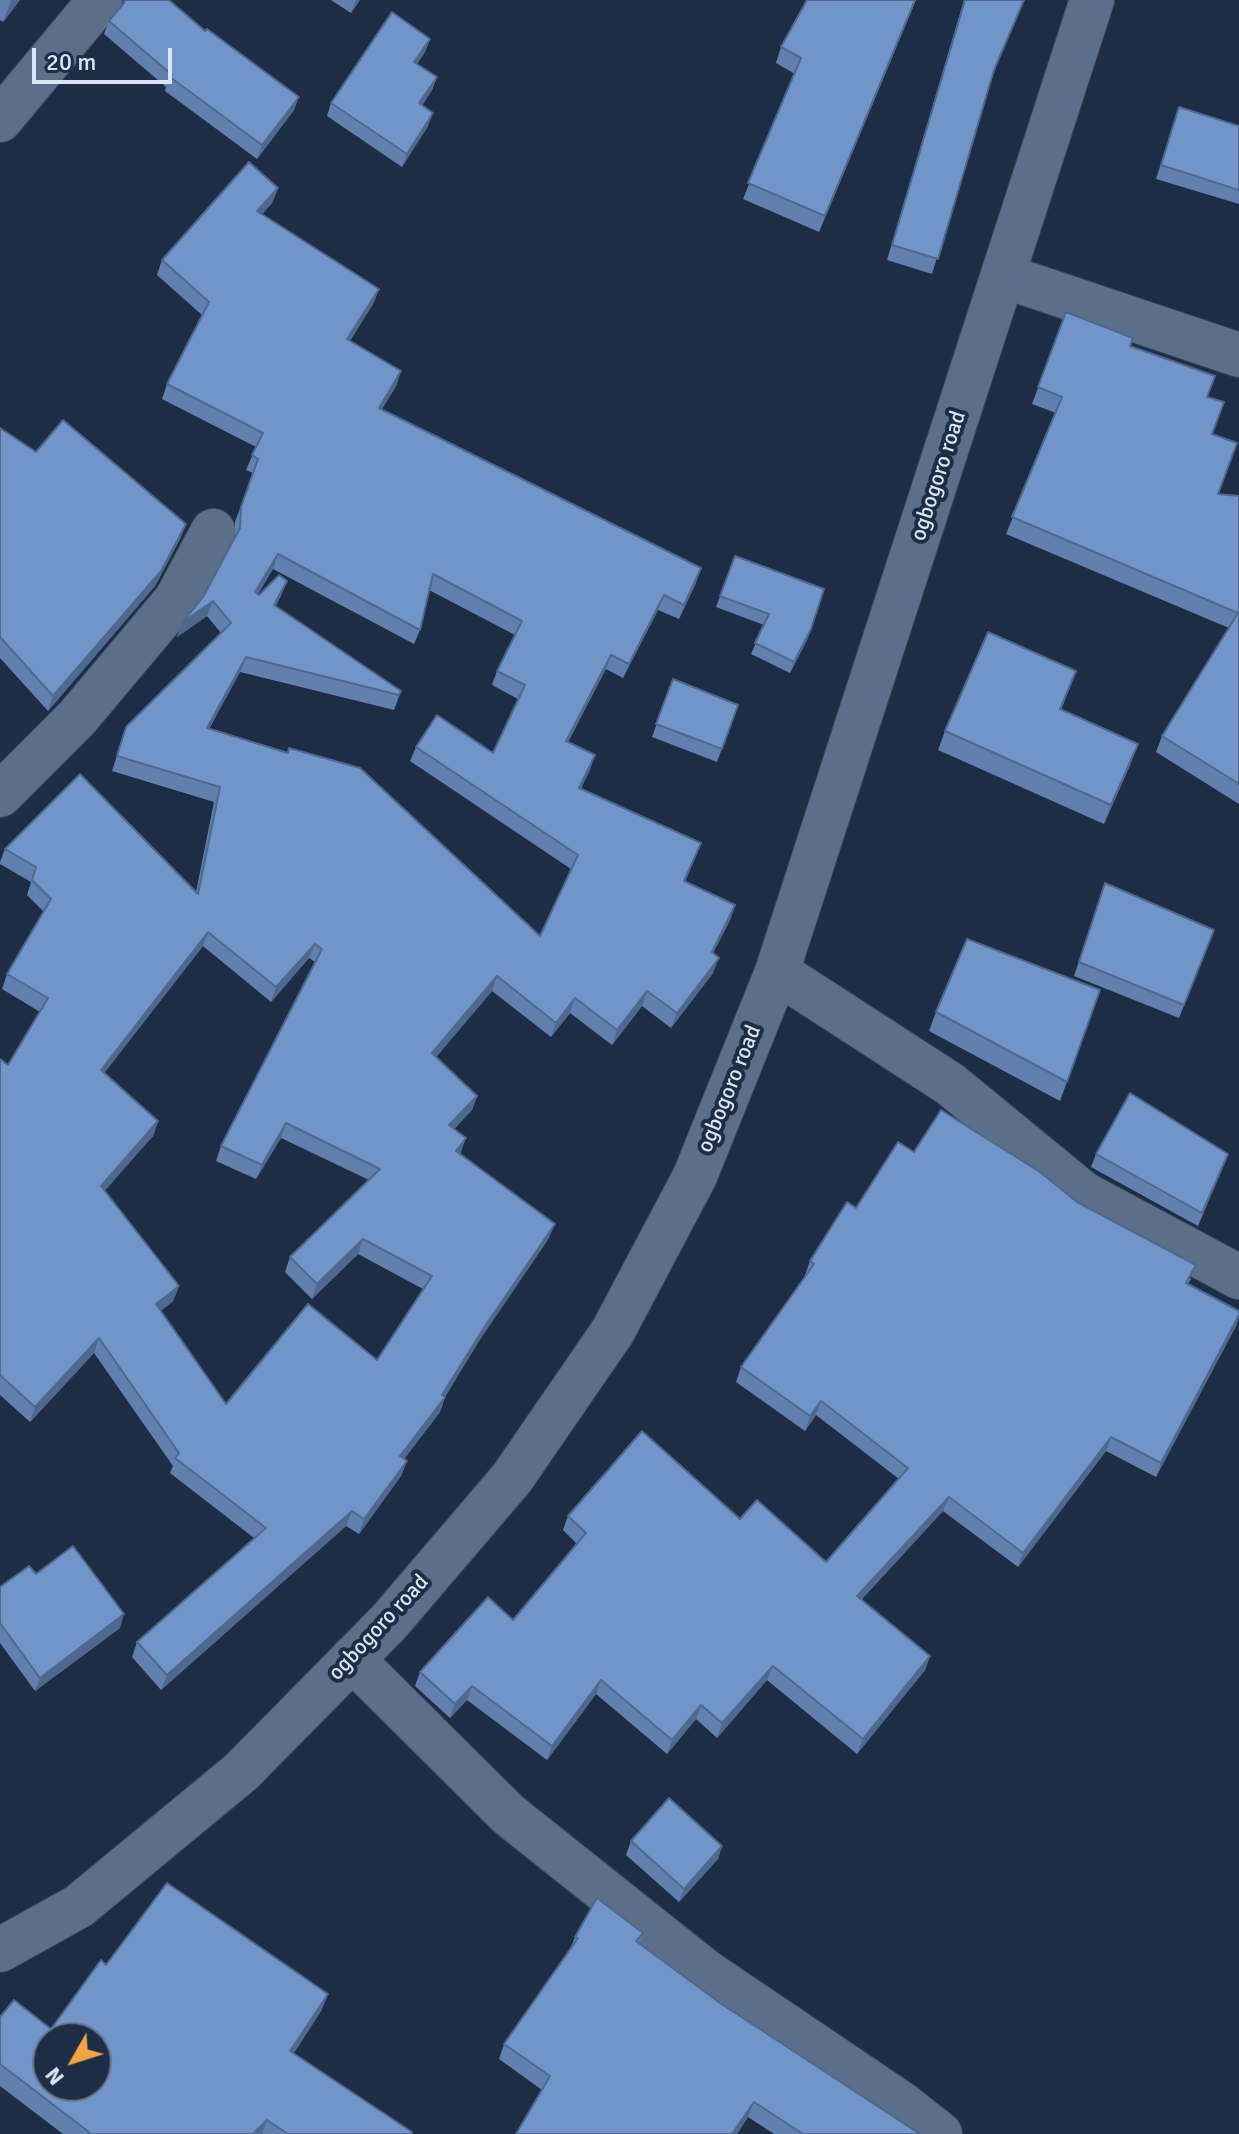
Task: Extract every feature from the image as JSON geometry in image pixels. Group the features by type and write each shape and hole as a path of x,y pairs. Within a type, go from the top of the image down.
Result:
{"street":[{"path":"0,120 100,0"},
{"name":"ogbogoro road","path":"0,1950 79,1906 241,1772 389,1622 512,1478 613,1331 695,1176 777,972 1092,0"},
{"path":"1004,276 1239,355"},
{"path":"0,795 77,718 176,600 213,531"},
{"path":"777,972 950,1084 1084,1194 1239,1277"},
{"path":"352,1659 508,1814 705,1971 940,2134"}],"building":[{"path":"125,0 169,0 205,31 207,29 299,97 262,145 170,77 172,75 109,21"},
{"path":"807,0 915,0 825,216 748,183 801,58 781,47"},
{"path":"965,0 1024,0 994,70 938,259 892,245"},
{"path":"392,12 430,39 414,62 437,77 419,103 433,113 407,154 331,103"},
{"path":"1179,107 1239,126 1239,190 1161,165"},
{"path":"249,162 278,188 257,211 379,289 347,339 401,371 379,408 701,568 684,605 664,595 629,664 611,655 566,741 595,755 579,788 701,843 684,881 735,905 712,952 719,958 677,1013 647,991 617,1030 575,998 556,1023 497,976 432,1053 477,1096 449,1125 466,1138 456,1151 555,1224 485,1326 442,1395 445,1397 400,1456 407,1461 364,1519 352,1511 167,1675 137,1642 266,1528 175,1458 179,1453 99,1338 35,1407 0,1375 0,1059 8,1065 48,998 7,974 51,899 32,880 36,867 5,849 80,774 198,894 220,787 117,756 126,727 231,623 213,601 183,622 203,597 240,528 241,507 258,459 252,455 263,433 167,384 209,302 162,260","holes":["278,554 420,630 433,574 522,621 497,671 525,685 493,753 437,715 416,747 578,855 540,936 360,768 289,748 288,753 207,728 246,657 399,695 401,691 274,605 287,581 279,575 259,595 255,592","208,932 276,987 315,944 322,949 221,1146 262,1165 286,1123 380,1169 290,1257 317,1284 363,1239 432,1276 377,1360 308,1304 226,1404 156,1304 179,1286 101,1186 158,1121 101,1070"]},
{"path":"1066,312 1133,338 1130,346 1215,376 1207,397 1224,402 1212,434 1237,443 1218,494 1239,496 1239,784 1162,736 1238,613 1012,517 1062,397 1038,387"},
{"path":"63,420 186,524 161,571 53,696 0,637 0,428 36,452"},
{"path":"735,556 824,589 811,629 794,662 755,643 769,614 720,596"},
{"path":"988,632 1076,671 1060,709 1138,744 1111,805 945,731"},
{"path":"673,679 738,705 722,749 656,724"},
{"path":"1105,883 1214,930 1184,1005 1079,962"},
{"path":"967,939 1100,990 1067,1082 936,1012"},
{"path":"1130,1093 1228,1154 1202,1213 1096,1154"},
{"path":"941,1110 1040,1172 1077,1202 1196,1265 1186,1283 1239,1311 1161,1463 1111,1437 1023,1553 949,1497 857,1596 930,1656 863,1739 773,1666 722,1723 701,1705 672,1740 601,1680 552,1746 472,1686 455,1704 420,1672 488,1597 513,1620 586,1533 568,1516 642,1431 740,1519 757,1500 826,1562 908,1468 821,1401 810,1416 741,1367 814,1264 810,1261 847,1202 856,1208 898,1142 914,1152"},
{"path":"73,1546 124,1614 40,1678 0,1623 0,1587 29,1566 36,1574"},
{"path":"669,1798 722,1846 684,1889 631,1841"},
{"path":"167,1883 328,1994 290,2051 411,2134 288,2134 267,2120 253,2134 88,2134 50,2102 112,2102 112,2022 56,2022 101,1960 106,1965"},
{"path":"597,1898 643,1933 636,1941 720,2003 920,2134 803,2134 754,2102 732,2134 516,2134 550,2076 504,2044 578,1938 575,1937"},
{"path":"14,2000 42,2022 32,2022 32,2088 0,2064 0,2017"}]}
